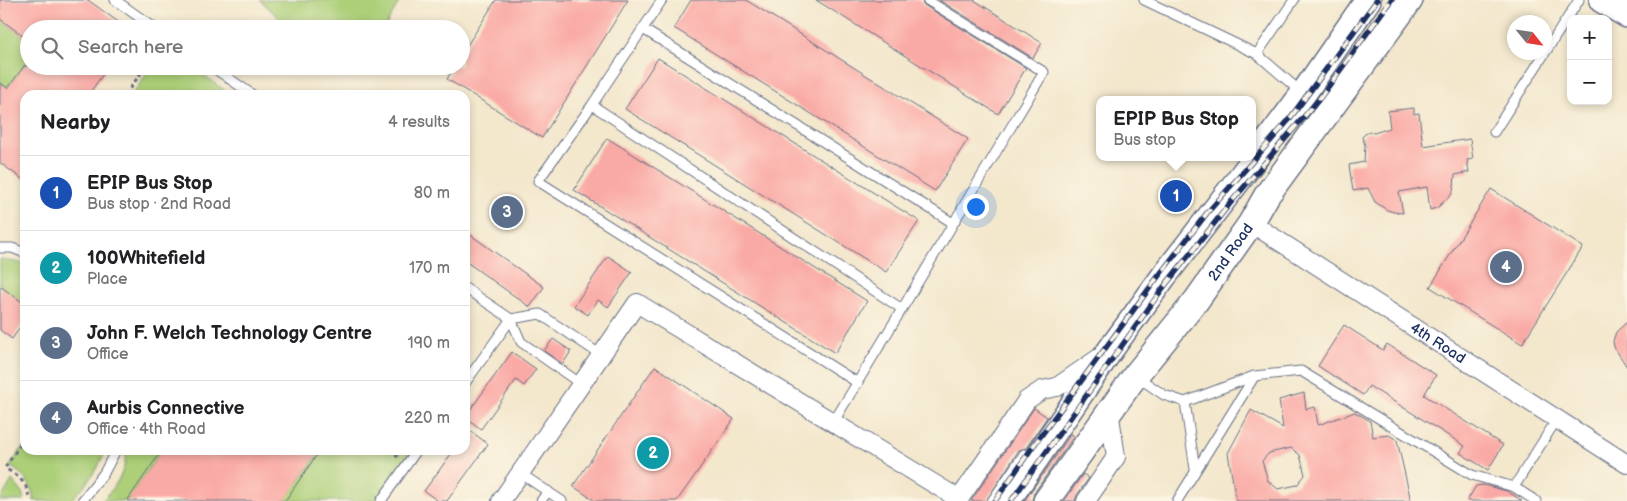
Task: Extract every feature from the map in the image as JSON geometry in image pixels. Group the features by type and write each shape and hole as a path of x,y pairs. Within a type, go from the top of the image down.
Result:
{"main road":[{"path":"1256,157 1303,94 1368,0"},
{"name":"2nd Road","path":"1046,501 1109,410 1196,301 1251,223 1267,195 1410,0"},
{"path":"1602,0 1627,15"},
{"path":"1007,501 1164,276 1253,161"}],"street":[{"name":"4th Road","path":"1251,223 1627,464"},
{"path":"501,501 637,303 834,422 958,500 1027,400 1042,390 1057,387 1112,350"},
{"path":"1086,501 1116,457 1109,410"}],"lane":[{"path":"115,0 143,20"},
{"path":"662,0 592,105 538,181 858,383"},
{"path":"834,422 1044,72 927,0"},
{"path":"1144,0 1257,54 1303,94"},
{"path":"1257,54 1294,0"},
{"path":"1494,132 1579,0"},
{"path":"643,29 953,223"},
{"path":"224,75 245,90"},
{"path":"592,105 902,309"},
{"path":"0,248 12,248 20,251"},
{"path":"470,291 511,319 521,342 581,384"},
{"path":"470,376 511,319 540,314 601,355"},
{"path":"1065,395 1082,370"},
{"path":"1135,376 1164,395 1185,402 1254,376 1301,371 1472,475 1514,487 1536,501"},
{"path":"1177,501 1254,376"},
{"path":"1185,402 1196,469"},
{"path":"1514,487 1557,419"},
{"path":"992,501 1031,444"},
{"path":"82,501 104,473 113,455"},
{"path":"381,501 413,455"},
{"path":"520,473 562,501"},
{"path":"541,501 548,491"}],"path":[{"path":"129,90 139,75"},
{"path":"20,444 4,468 20,477 28,491 29,501"}],"green space":[{"path":"260,0 400,0 389,20 281,20"},
{"path":"0,19 20,33 20,71 8,88 0,83"},
{"path":"146,75 203,75 224,90 135,90"},
{"path":"0,259 20,263 20,301 0,287"},
{"path":"20,451 20,455 104,455 91,477 70,501 34,501 27,480 10,466"},
{"path":"125,455 159,455 127,501 102,501 120,478"},
{"path":"317,455 407,455 375,501 287,501 253,477 298,482"},
{"path":"12,480 22,492 24,501 0,501"}],"building":[{"path":"0,0 88,0 116,20 20,20 20,33 0,19"},
{"path":"496,0 628,0 542,138 470,93 470,90 465,90 447,79 449,75 470,75 470,41"},
{"path":"691,0 746,0 968,139 935,191 674,28"},
{"path":"816,0 921,0 924,5 1026,68 998,114"},
{"path":"939,0 974,0 1042,43 1033,58"},
{"path":"658,58 919,221 886,272 625,109"},
{"path":"20,72 20,75 102,75 92,90 20,90 20,177 0,163 0,83 8,88"},
{"path":"1414,108 1414,114 1419,113 1423,146 1470,139 1473,159 1467,160 1469,172 1455,175 1452,194 1438,207 1430,210 1427,187 1399,192 1403,213 1394,212 1375,202 1368,188 1353,191 1349,165 1364,162 1365,145 1362,137 1365,134 1390,128 1388,111"},
{"path":"607,138 867,301 835,353 574,190"},
{"path":"1491,189 1583,247 1522,344 1430,287"},
{"path":"470,235 544,287 530,307 470,265"},
{"path":"608,256 632,272 608,307 598,300 588,315 574,306"},
{"path":"0,286 20,300 20,327 12,339 0,330"},
{"path":"1627,322 1627,367 1614,347 1613,341 1616,332"},
{"path":"1344,325 1383,350 1387,344 1436,375 1424,395 1503,445 1488,470 1460,453 1465,446 1369,386 1363,395 1318,366"},
{"path":"553,339 571,351 563,364 544,351"},
{"path":"512,352 536,369 524,386 516,380 481,429 470,421 470,410"},
{"path":"655,366 734,419 677,501 595,501 573,486"},
{"path":"1304,393 1306,409 1315,407 1318,425 1355,412 1370,421 1373,437 1389,435 1397,440 1411,501 1236,501 1228,453 1251,410 1283,428 1279,400","holes":["1291,448 1300,455 1305,475 1297,485 1278,489 1268,481 1262,461 1269,453"]},
{"path":"1034,408 1047,417 1026,448 1019,450 986,501 971,501"},
{"path":"470,431 488,444 447,501 438,501 424,491 450,455 470,455"},
{"path":"1071,434 1074,436 1034,493 1032,501 1024,501"},
{"path":"159,455 317,455 285,501 127,501"},
{"path":"1083,474 1089,478 1075,501 1064,501"},
{"path":"1483,485 1507,491 1522,501 1467,501 1476,486"}],"railway":[{"path":"1256,157 1288,121 1377,0"},
{"path":"1011,501 1163,288 1232,201 1320,98 1391,0"},
{"path":"995,501 1154,282 1207,213 1253,161"}],"place":[{"name":"EPIP Bus Stop","path":"1176,196"},
{"name":"John F. Welch Technology Centre","path":"507,212"},
{"name":"Aurbis Connective","path":"1506,267"},
{"name":"100Whitefield","path":"653,453"}]}
